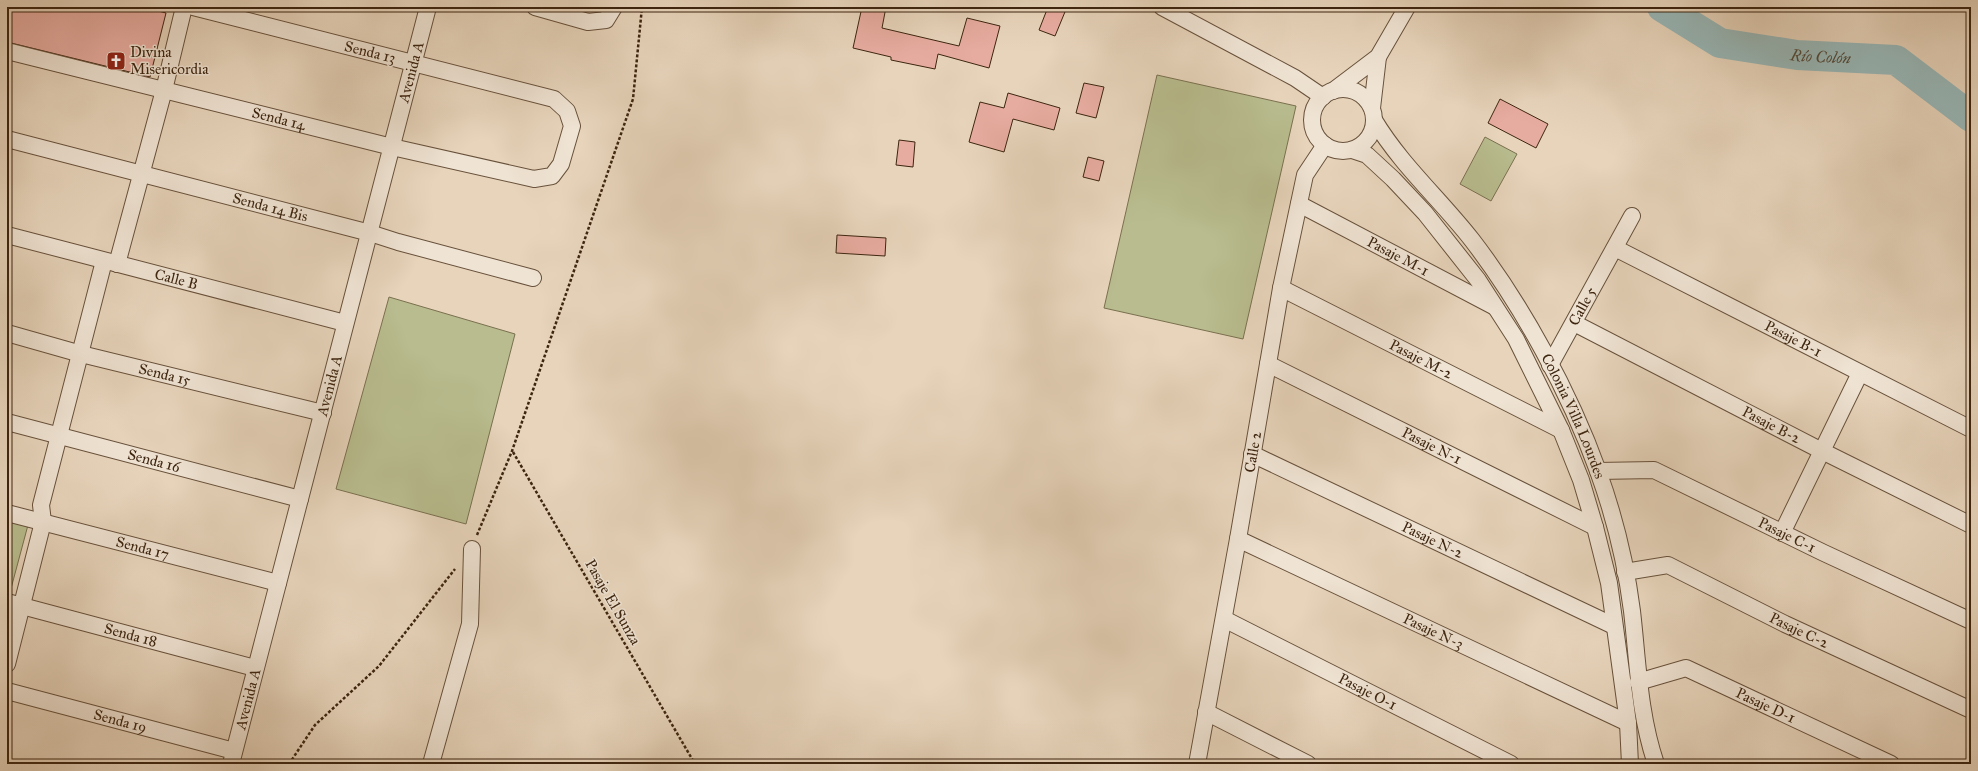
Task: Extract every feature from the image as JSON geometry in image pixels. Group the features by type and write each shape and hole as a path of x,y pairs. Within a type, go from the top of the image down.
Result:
{"street":[{"path":"7,664 23,606 43,522 41,505 58,435 81,354 140,173 164,90 184,7"},
{"name":"Senda 13","path":"193,7 554,99 568,110 572,126 561,164 552,176"},
{"name":"Avenida A","path":"232,758 254,668 323,413 345,323 370,233 428,7"},
{"path":"535,7 588,22 610,14"},
{"path":"1162,7 1328,94 1344,89 1355,92 1365,98 1373,114"},
{"path":"1378,57 1373,130 1368,139 1352,150 1343,151 1325,145 1317,137 1313,127 1312,116 1316,106 1328,94 1378,57 1407,7"},
{"name":"Senda 14","path":"7,51 392,147 534,179 552,176"},
{"name":"Colonia Villa Lourdes","path":"1373,114 1388,143 1473,242 1532,329 1565,394 1598,471 1626,572 1632,611 1642,716 1656,764"},
{"name":"Senda 14 Bis","path":"7,139 370,233 398,242 533,278"},
{"name":"Calle 2","path":"1197,764 1224,619 1281,288 1305,175 1325,145"},
{"name":"Colonia Villa Lourdes","path":"1352,150 1367,155 1392,179 1424,213 1460,256 1516,339 1561,430 1581,480 1609,583 1628,723 1630,764"},
{"name":"Pasaje M-1","path":"1299,204 1496,308"},
{"name":"Calle 5","path":"1550,365 1632,216"},
{"name":"Calle B","path":"7,235 345,323"},
{"name":"Pasaje B-1","path":"1615,248 1971,429"},
{"name":"Pasaje M-2","path":"1281,288 1561,430"},
{"name":"Pasaje B-2","path":"1574,323 1822,451 1971,525"},
{"name":"Senda 15","path":"7,333 81,354 323,413"},
{"name":"Pasaje N-1","path":"1268,364 1595,527"},
{"path":"1782,533 1860,373"},
{"name":"Senda 16","path":"7,422 300,499"},
{"name":"Pasaje N-2","path":"1252,454 1614,626"},
{"name":"Pasaje C-1","path":"1598,471 1654,470 1782,533 1971,621"},
{"name":"Senda 17","path":"7,513 278,583"},
{"name":"Pasaje N-3","path":"1238,539 1628,723"},
{"path":"431,764 451,697 470,624 472,549"},
{"name":"Pasaje C-2","path":"1626,572 1668,565 1785,624 1971,710"},
{"name":"Senda 18","path":"7,602 254,668"},
{"name":"Pasaje O-1","path":"1224,619 1510,764"},
{"name":"Pasaje D-1","path":"1638,682 1686,668 1891,764"},
{"name":"Senda 19","path":"7,691 232,758"},
{"path":"1206,712 1308,764"}],"path":[{"path":"289,764 315,725 379,666 472,549 512,451 633,99 642,7"},
{"name":"Pasaje El Sunza","path":"512,451 695,764"}],"green space":[{"path":"1157,75 1296,106 1243,339 1104,308"},
{"path":"1485,137 1517,154 1491,201 1460,184"},
{"path":"389,297 515,334 466,524 336,489"},
{"path":"7,520 28,525 9,596 7,595"}],"building":[{"name":"Divina Misericordia","path":"7,7 143,7 166,13 150,77 7,42"},
{"path":"862,7 886,7 882,28 959,46 967,18 1000,26 989,68 938,54 935,69 891,60 891,57 853,48"},
{"path":"1048,7 1067,7 1055,36 1039,30"},
{"path":"1084,83 1104,87 1096,118 1076,113"},
{"path":"1008,93 1060,108 1054,130 1013,119 1004,152 969,142 980,102 1004,108"},
{"path":"1500,99 1548,124 1536,148 1488,123"},
{"path":"899,140 915,142 913,167 896,165"},
{"path":"1088,157 1104,161 1099,181 1083,177"},
{"path":"837,235 886,238 885,256 836,253"}],"waterway":[{"name":"Río Colón","path":"1662,7 1720,43 1797,55 1896,60 1971,117"}],"place":[{"name":"Divina Misericordia","path":"116,61"}]}
